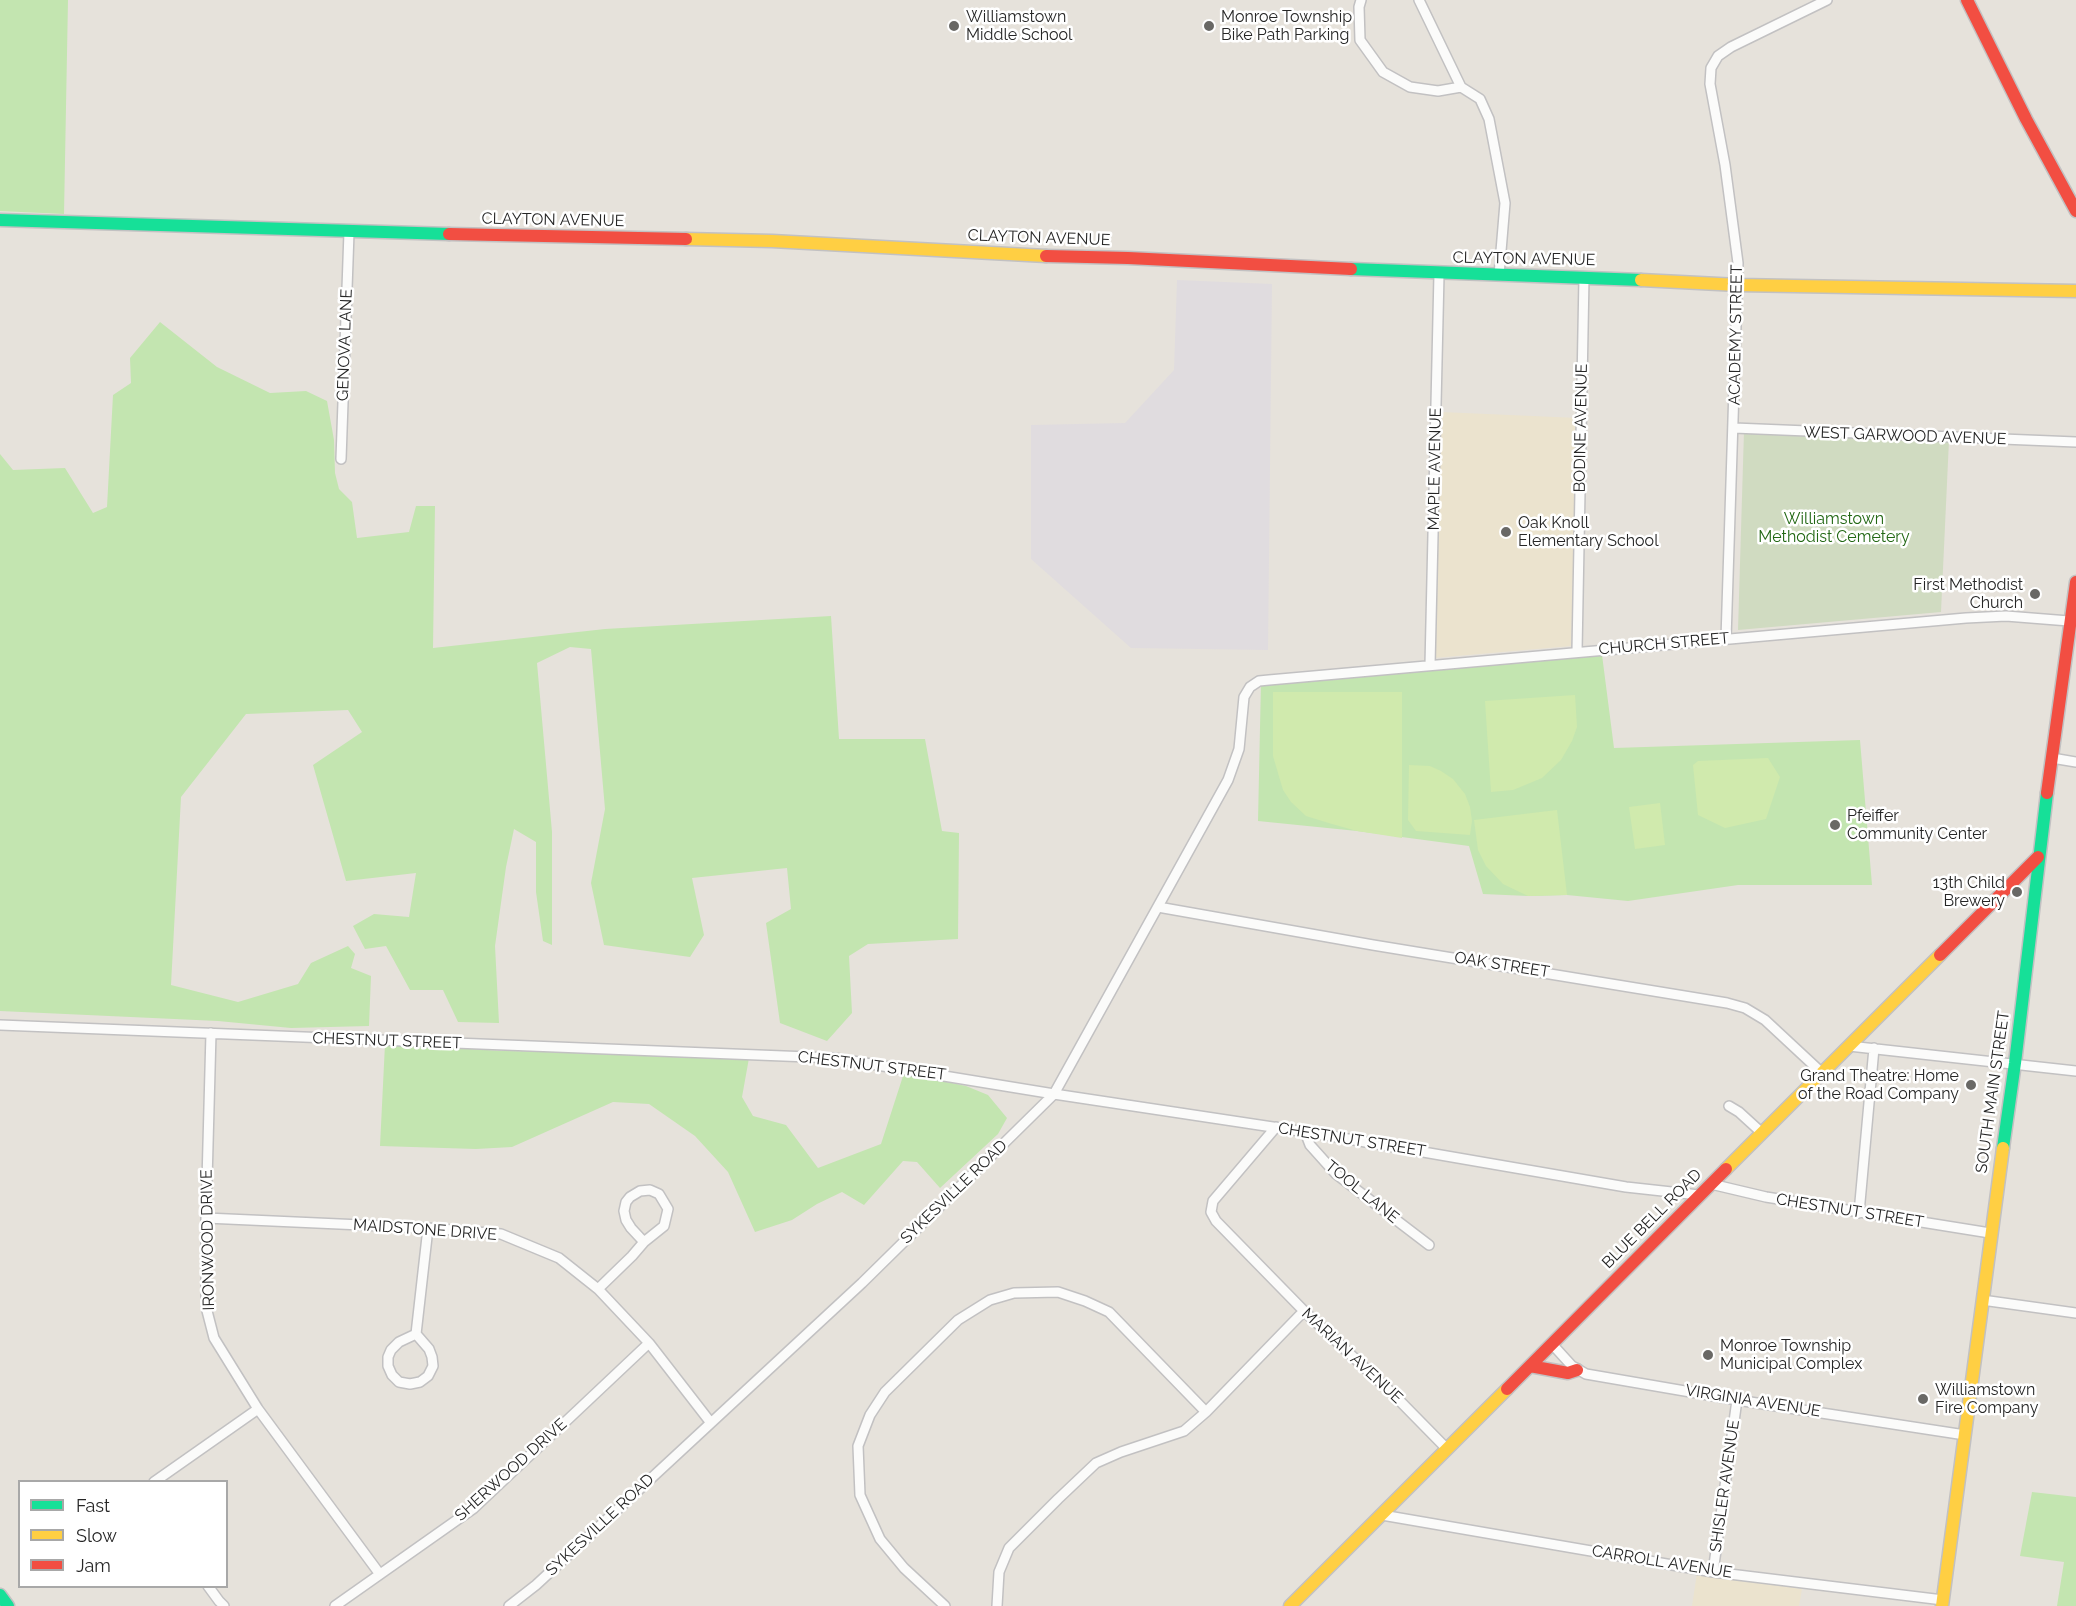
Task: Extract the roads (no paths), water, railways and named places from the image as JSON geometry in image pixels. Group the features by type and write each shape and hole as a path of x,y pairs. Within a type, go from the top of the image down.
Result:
{"main road":[{"path":"1967,0 2026,119 2076,211"},
{"name":"CLAYTON AVENUE","path":"0,220 349,232 772,242 1000,255 1128,258 1439,274 1584,277 1738,285 2076,291"},
{"name":"SOUTH MAIN STREET","path":"1943,1603 1990,1233 2015,1063 2038,857 2069,621 2076,589"},
{"name":"BLUE BELL ROAD","path":"1290,1606 2038,857"},
{"path":"1530,1366 1568,1373 1577,1370"},
{"path":"0,1595 8,1606"}],"street":[{"path":"1361,0 1359,7 1360,40 1383,72 1410,87 1438,91 1461,87"},
{"path":"1419,0 1461,87 1480,99 1489,118 1505,203 1499,275"},
{"name":"ACADEMY STREET","path":"1726,639 1738,262 1736,235 1710,84 1711,68 1713,61 1735,44 1827,0"},
{"name":"GENOVA LANE","path":"340,459 349,232"},
{"name":"MAPLE AVENUE","path":"1430,665 1439,274"},
{"name":"BODINE AVENUE","path":"1577,651 1584,277"},
{"name":"WEST GARWOOD AVENUE","path":"1734,428 2076,442"},
{"name":"CHURCH STREET","path":"1259,681 1989,616 2069,621"},
{"name":"SYKESVILLE ROAD","path":"509,1606 536,1585 861,1283 1054,1094 1228,780 1239,749 1244,697 1250,687 1259,681"},
{"path":"2052,759 2076,762"},
{"name":"OAK STREET","path":"1158,907 1727,1003 1745,1008 1765,1020 1822,1073"},
{"name":"CHESTNUT STREET","path":"0,1025 816,1057 1276,1127 1626,1187 1699,1195"},
{"name":"IRONWOOD DRIVE","path":"211,1033 206,1307 214,1338 258,1409 379,1573"},
{"path":"1849,1046 2076,1071"},
{"path":"1859,1213 1874,1048"},
{"path":"1730,1106 1762,1133"},
{"name":"MARIAN AVENUE","path":"1276,1127 1213,1201 1211,1212 1223,1230 1447,1449"},
{"name":"TOOL LANE","path":"1305,1132 1310,1145 1336,1174 1429,1245"},
{"name":"CHESTNUT STREET","path":"1711,1184 1767,1197 1990,1233"},
{"path":"598,1289 644,1242 664,1226 668,1209 659,1194 650,1190 640,1191 630,1197 624,1211 631,1228 644,1242"},
{"name":"MAIDSTONE DRIVE","path":"206,1218 428,1228 501,1234 559,1258 598,1289 649,1343 711,1422"},
{"path":"416,1334 399,1342 388,1357 388,1366 392,1375 399,1382 410,1384 420,1382 428,1376 433,1366 429,1349 416,1334 428,1228"},
{"path":"945,1606 904,1568 880,1539 860,1495 858,1446 870,1415 885,1392 958,1320 990,1299 1014,1293 1058,1292 1085,1301 1109,1312 1206,1412"},
{"path":"1982,1300 2076,1313"},
{"path":"997,1606 999,1572 1009,1548 1065,1491 1096,1463 1120,1452 1184,1431 1206,1412 1304,1311"},
{"name":"SHERWOOD DRIVE","path":"335,1606 474,1508 649,1343"},
{"path":"1552,1344 1577,1370"},
{"name":"VIRGINIA AVENUE","path":"1577,1370 1586,1374 1737,1400 1965,1434"},
{"name":"SHISLER AVENUE","path":"1713,1572 1737,1400"},
{"path":"157,1480 258,1409"},
{"name":"CARROLL AVENUE","path":"1382,1515 1713,1572 1943,1603"},
{"path":"209,1588 224,1606"}],"place":[{"name":"Williamstown Middle School","path":"954,26"},
{"name":"Monroe Township Bike Path Parking","path":"1209,26"},
{"name":"Oak Knoll Elementary School","path":"1506,532"},
{"name":"First Methodist Church","path":"2035,594"},
{"name":"Pfeiffer Community Center","path":"1835,825"},
{"name":"13th Child Brewery","path":"2017,892"},
{"name":"Grand Theatre: Home of the Road Company","path":"1971,1085"},
{"name":"Monroe Township Municipal Complex","path":"1708,1355"},
{"name":"Williamstown Fire Company","path":"1923,1399"}],"park label":[{"name":"Williamstown Methodist Cemetery","path":"1834,528"}]}
